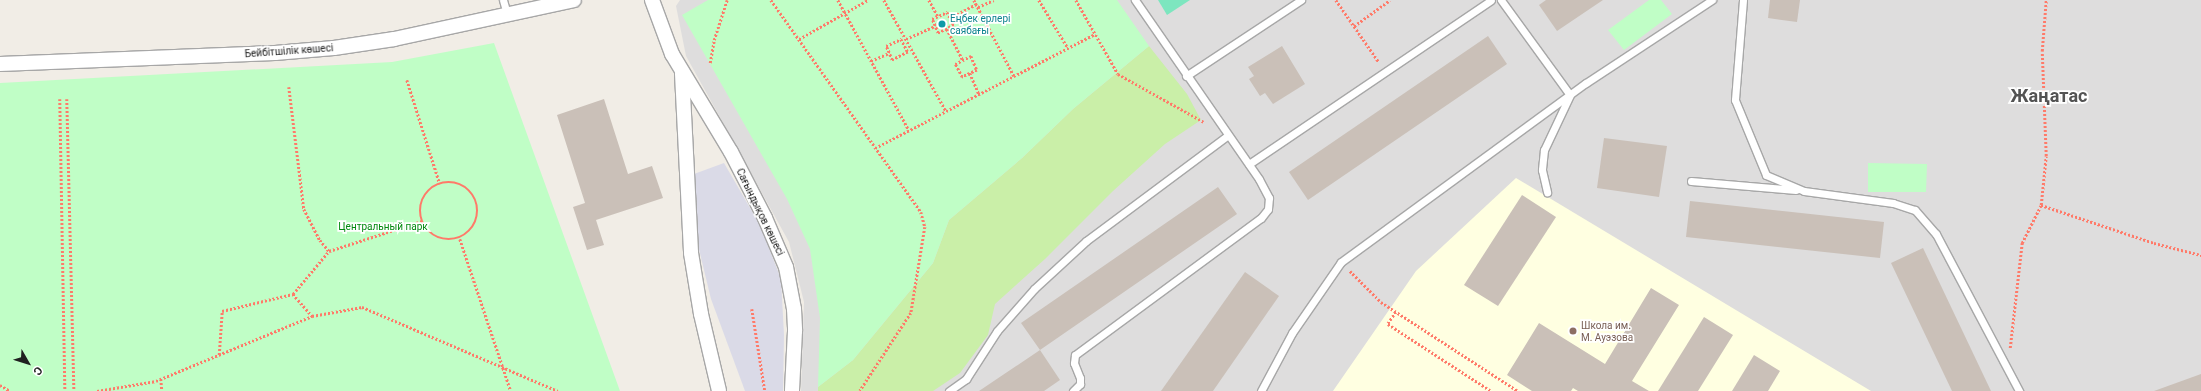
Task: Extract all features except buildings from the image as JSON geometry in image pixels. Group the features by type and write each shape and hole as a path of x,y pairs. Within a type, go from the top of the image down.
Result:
{"street":[{"name":"Бейбітшілік көшесі","path":"0,64 276,53 334,48 394,39 574,0"},
{"name":"Сағындықов көшесі","path":"652,0 672,54 731,152 765,218 786,267 794,309 795,331 792,391"},
{"name":"Сағындықов көшесі","path":"682,70 691,253 701,314 719,391"}],"lane":[{"path":"503,0 507,14"},
{"path":"1073,391 1080,384 1080,378 1074,363 1075,355 1261,218 1268,209 1269,198 1259,179 1186,76 1135,0"},
{"path":"1186,76 1301,0"},
{"path":"1249,164 1491,0"},
{"path":"1501,0 1570,95"},
{"path":"1261,391 1292,333 1341,262 1570,95 1712,0"},
{"path":"1743,0 1735,100 1766,175 1804,191"},
{"path":"1547,192 1542,170 1544,150 1570,95"},
{"path":"949,391 966,379 997,331 1046,278 1086,241 1228,135"},
{"path":"1691,181 1804,191 1893,203 1915,210 1936,234 2019,391"}],"path":[{"path":"710,63 714,40 727,0"},
{"path":"771,0 921,212 925,227 911,313 860,391"},
{"path":"838,0 909,130"},
{"path":"798,39 868,0"},
{"path":"884,0 946,111"},
{"path":"929,0 938,16"},
{"path":"974,0 1014,76"},
{"path":"978,8 994,0"},
{"path":"1039,0 1068,48"},
{"path":"1076,0 1118,74 1228,135"},
{"path":"1336,0 1386,71"},
{"path":"1354,26 1390,0"},
{"path":"2006,366 2012,341 2022,243 2040,204 2046,156 2042,51 2046,0"},
{"path":"950,18 976,4"},
{"path":"947,12 954,25 938,33 932,20 938,16 947,12"},
{"path":"906,40 935,26"},
{"path":"947,29 963,60"},
{"path":"875,148 1096,34"},
{"path":"901,38 908,52 892,60 889,52 886,46 901,38"},
{"path":"871,60 889,52"},
{"path":"971,56 977,70 962,77 955,64 963,60 971,56"},
{"path":"970,73 979,94"},
{"path":"407,80 440,184"},
{"path":"289,87 304,208 320,240 328,251"},
{"path":"67,99 74,391"},
{"path":"60,100 64,391"},
{"path":"450,182 460,184 475,197 478,207 478,216 474,226 460,239 441,239 426,229 422,221 422,203 432,188 440,184 450,182"},
{"path":"2040,204 2154,243 2201,255"},
{"path":"219,356 222,311 293,294 328,251 422,221"},
{"path":"460,239 511,391"},
{"path":"1341,262 1380,302 1518,391"},
{"path":"293,294 312,316"},
{"path":"97,391 161,379 312,316 362,307 558,391"},
{"path":"752,309 765,391"},
{"path":"1396,312 1388,324 1491,391"},
{"path":"161,379 162,391"},
{"path":"0,385 10,391"}],"shaded area":[{"path":"680,0 2201,0 2201,391 801,391 804,302 789,242 686,56 676,6"},
{"path":"724,163 760,225 781,279 784,335 783,391 745,391 711,299 697,241 694,174"},
{"name":"Школа им. М. Ауэзова","path":"1516,178 1871,391 1333,391 1416,271"}],"green space":[{"path":"708,0 1117,0 1149,46 1073,109 1022,158 949,220 933,263 853,360 818,387 820,318 810,249 787,199 682,15"},
{"path":"1158,0 1190,0 1167,15"},
{"path":"1649,0 1661,0 1672,14 1624,50 1608,30"},
{"name":"Центральный парк","path":"494,43 620,391 0,391 0,83 392,62"},
{"path":"1149,46 1187,94 1201,120 1165,144 1113,191 1045,259 995,304 988,335 960,373 933,391 818,391 818,387 853,360 933,263 949,220 1022,158 1073,109"},
{"path":"1868,163 1927,164 1926,192 1868,192"}],"place":[{"name":"Еңбек ерлері саябағы","path":"942,24"},
{"name":"Школа им. М. Ауэзова","path":"1573,331"}],"district":[{"name":"Жаңатас","path":"2049,96"}]}
